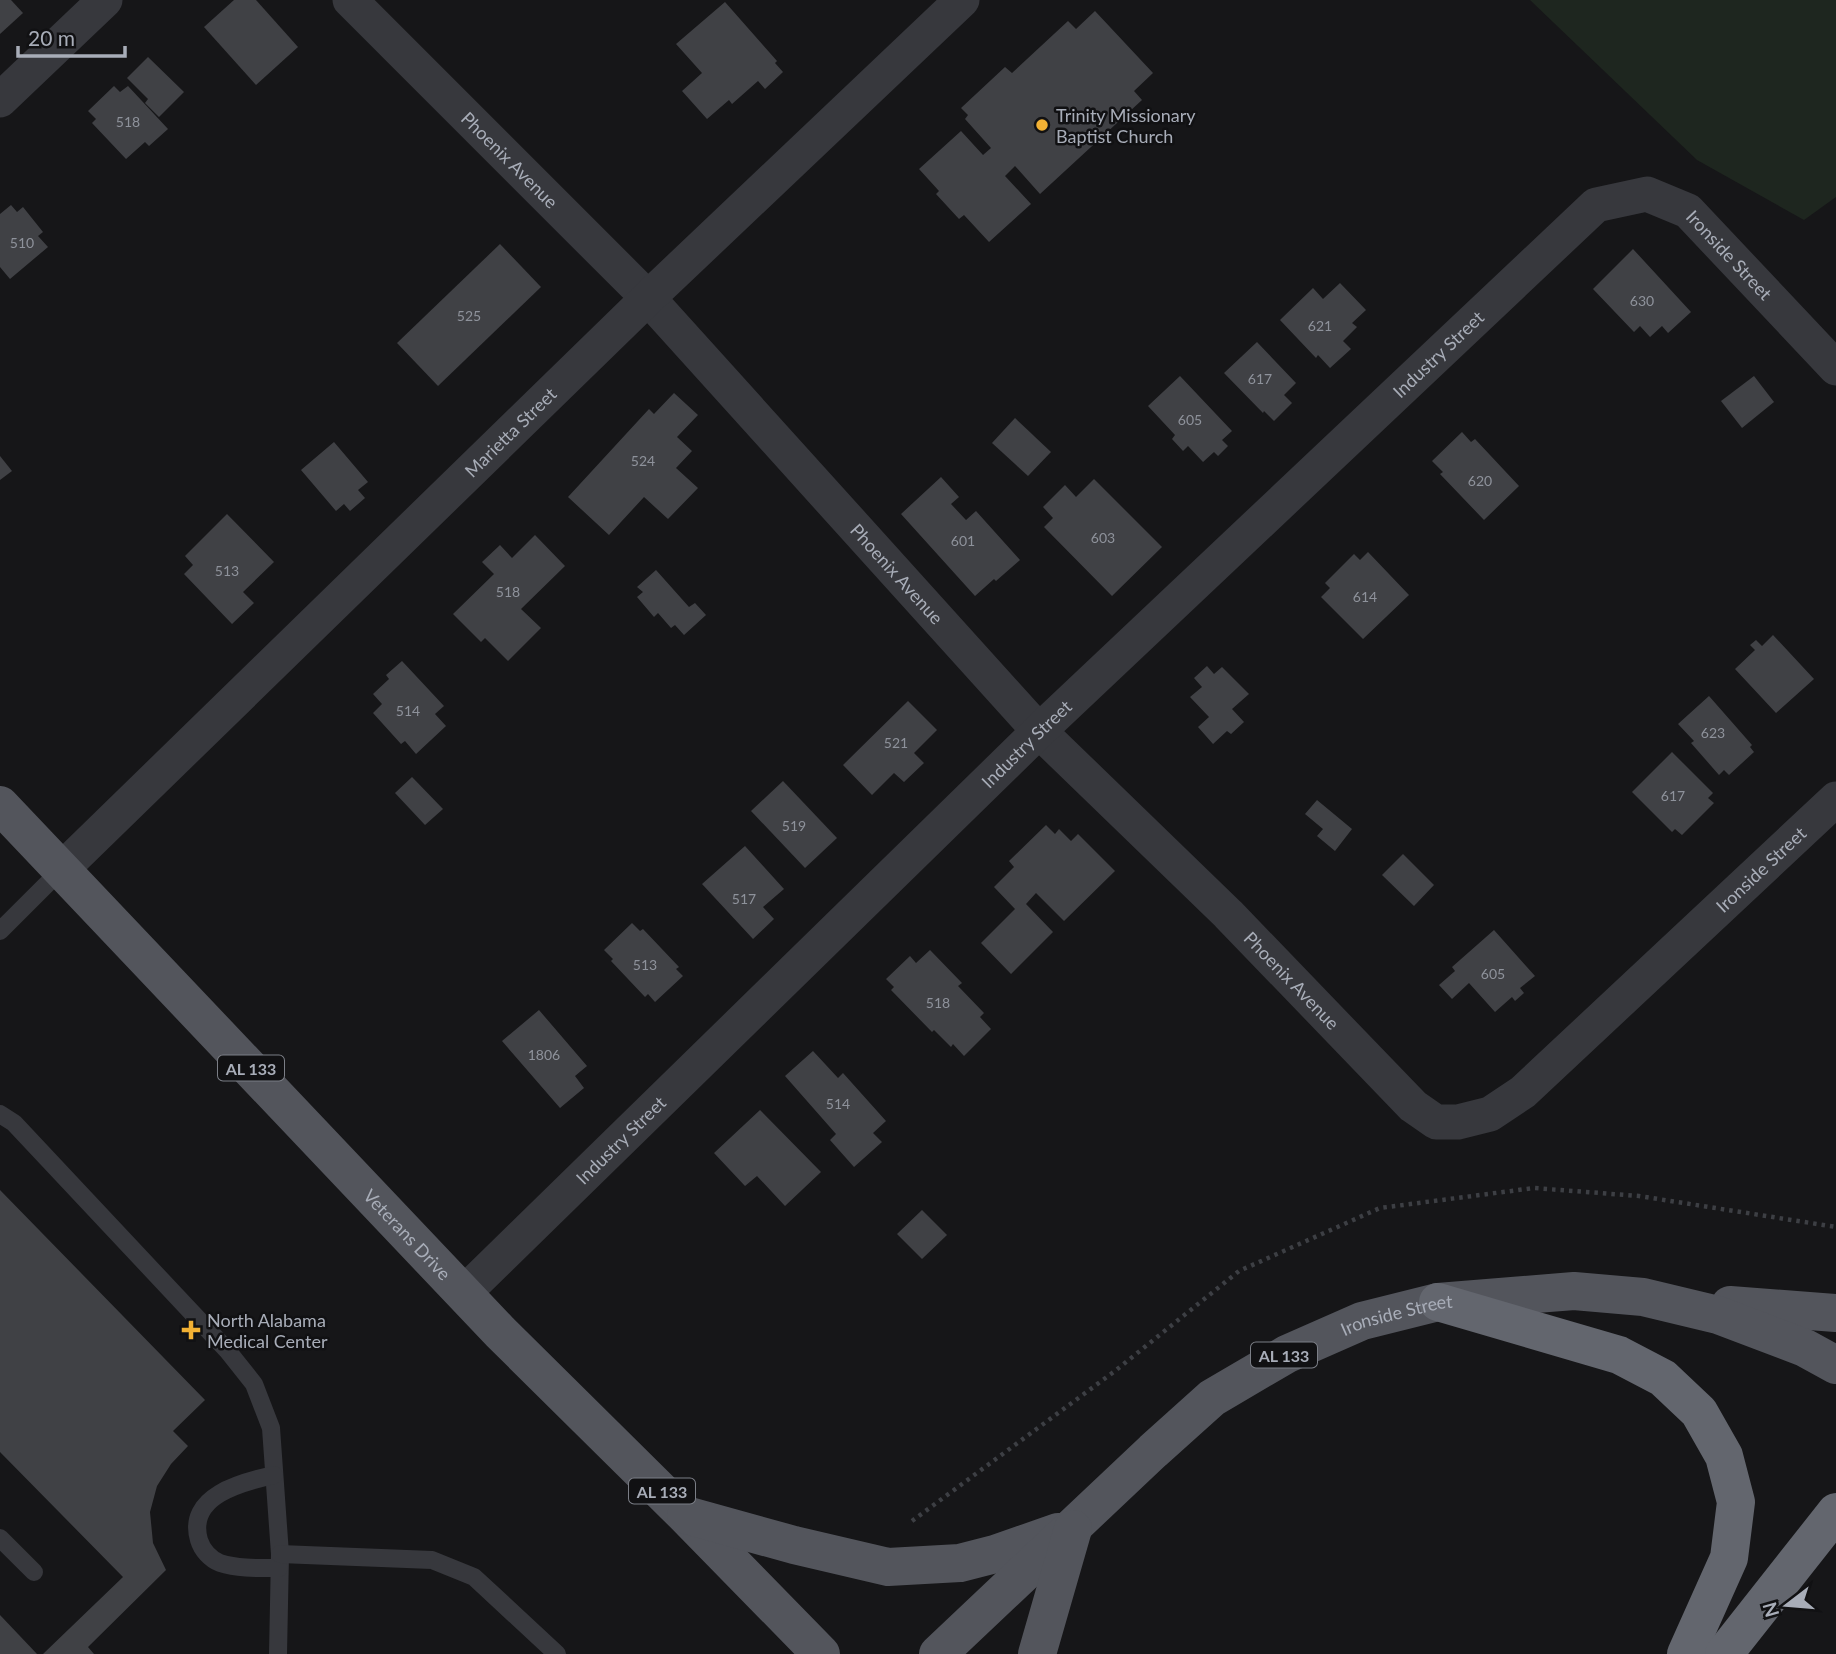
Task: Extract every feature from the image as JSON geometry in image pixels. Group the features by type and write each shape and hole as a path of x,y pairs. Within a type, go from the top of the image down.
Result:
{"highway":[{"path":"1438,1302 1619,1355 1663,1378 1699,1412 1724,1455 1736,1502 1729,1559 1686,1654"},
{"path":"1724,1654 1836,1512"}],"main road":[{"name":"Veterans Drive","path":"0,806 464,1293 821,1654"},
{"name":"Ironside Street","path":"938,1654 1212,1398 1287,1354 1362,1321 1438,1302 1574,1291 1643,1297 1718,1315 1805,1348 1836,1365"},
{"path":"1643,1297 1836,1313"},
{"path":"685,1515 888,1567 960,1563 995,1555 1073,1527"},
{"path":"1037,1654 1073,1527"}],"street":[{"path":"0,100 105,0"},
{"name":"Phoenix Avenue","path":"350,0 648,298 1039,731 1228,914 1413,1106 1436,1122 1458,1122"},
{"name":"Marietta Street","path":"62,869 648,298 962,0"},
{"name":"Ironside Street","path":"1596,205 1647,194 1688,211 1836,368"},
{"name":"Industry Street","path":"464,1293 1039,731 1596,205"},
{"name":"Ironside Street","path":"1458,1122 1490,1114 1523,1092 1836,799"}],"lane":[{"path":"0,931 62,869"},
{"path":"0,1114 14,1124 227,1350 254,1384 271,1428 280,1561 278,1654"},
{"path":"274,1475 221,1491 201,1511 196,1530 202,1549 218,1562 247,1567 280,1561 432,1559 474,1577 557,1654"},
{"path":"0,1538 34,1572"}],"shaded area":[{"path":"1530,0 1836,0 1836,197 1804,220 1697,160"}],"building":[{"path":"0,0 11,0 23,13 0,34"},
{"path":"234,0 256,0 298,47 256,85 204,27"},
{"path":"725,2 777,61 775,63 783,72 765,89 758,81 732,104 729,100 707,119 682,91 702,73 676,44"},
{"name":"Trinity Missionary Baptist Church","path":"1095,11 1153,73 1134,91 1142,100 1040,194 1015,166 1005,176 1031,204 989,242 964,215 959,219 936,194 939,191 919,169 961,131 983,155 991,148 965,119 968,115 961,108 1005,67 1012,73 1068,21 1076,29"},
{"path":"148,57 184,92 159,117 145,103 148,99 127,78"},
{"path":"114,86 120,92 128,86 168,129 149,146 145,142 126,159 92,123 96,119 88,111"},
{"path":"11,205 17,212 23,207 43,232 38,236 48,247 10,279 0,267 0,214"},
{"path":"500,244 541,287 438,386 397,343"},
{"path":"1633,249 1691,312 1668,333 1662,326 1650,337 1640,326 1634,332 1593,289"},
{"path":"1340,283 1366,310 1352,323 1357,327 1343,341 1351,349 1330,368 1318,355 1316,358 1280,320 1313,288 1323,299"},
{"path":"1257,342 1296,383 1284,395 1292,403 1274,421 1224,373"},
{"path":"1180,376 1232,431 1222,440 1228,446 1218,456 1214,452 1203,462 1188,446 1183,451 1172,439 1175,435 1148,406"},
{"path":"1754,376 1774,402 1742,428 1721,401"},
{"path":"674,393 698,415 677,437 692,451 676,468 698,488 668,519 644,497 609,535 568,497 649,409 654,414"},
{"path":"1015,418 1051,452 1028,476 992,443"},
{"path":"1462,432 1471,442 1475,439 1519,486 1484,520 1440,474 1443,472 1432,461"},
{"path":"334,442 368,482 358,490 365,498 350,511 344,504 336,511 301,470"},
{"path":"0,456 12,471 0,480"},
{"path":"941,477 959,497 951,504 966,520 976,511 1020,560 975,596 901,514"},
{"path":"1094,479 1162,547 1112,596 1044,527 1053,518 1043,507 1065,485 1076,497"},
{"path":"227,514 274,562 243,592 254,603 232,624 184,574 193,565 185,556"},
{"path":"535,535 565,566 521,609 541,628 508,661 485,638 481,642 453,614 494,574 482,562 500,545 512,558"},
{"path":"1368,552 1409,595 1363,639 1321,597 1330,588 1325,583 1354,554 1360,560"},
{"path":"656,570 689,607 695,603 706,615 684,635 675,625 671,628 658,613 654,617 637,597 643,592 637,587"},
{"path":"1773,635 1814,679 1776,713 1735,669 1755,650 1750,645 1756,640 1762,646"},
{"path":"402,661 444,706 435,714 446,726 416,754 405,741 401,744 373,713 382,704 373,694 389,679 386,675"},
{"path":"1207,666 1214,674 1222,667 1249,694 1232,709 1244,722 1231,734 1227,731 1213,744 1198,727 1209,717 1190,697 1202,687 1194,678"},
{"path":"1709,696 1752,745 1750,747 1754,752 1729,775 1724,770 1719,775 1678,724"},
{"path":"908,701 937,730 914,753 924,763 904,782 894,773 872,795 843,765"},
{"path":"1672,752 1713,793 1708,798 1714,803 1682,835 1675,829 1672,832 1632,792"},
{"path":"412,777 443,809 425,825 395,793"},
{"path":"783,781 837,838 805,868 751,811"},
{"path":"1317,800 1352,829 1335,851 1317,836 1323,829 1305,814"},
{"path":"1046,825 1055,834 1059,829 1071,841 1078,834 1115,871 1064,921 1036,893 1026,904 1053,932 1011,974 981,943 1015,909 994,887 1014,867 1009,861"},
{"path":"745,846 784,889 763,907 774,919 753,939 702,884"},
{"path":"1403,854 1434,885 1414,906 1382,875"},
{"path":"632,923 640,931 643,929 679,967 676,969 683,976 655,1002 648,994 645,997 604,950"},
{"path":"1494,930 1535,976 1520,988 1524,993 1515,1001 1512,997 1495,1012 1469,983 1452,999 1439,985 1455,971 1452,967"},
{"path":"930,950 962,983 958,986 984,1013 980,1017 991,1029 964,1056 953,1044 951,1047 934,1030 932,1032 891,990 894,987 886,979 910,956 916,963"},
{"path":"539,1010 587,1066 575,1076 584,1088 560,1108 502,1041"},
{"path":"813,1051 838,1078 843,1073 886,1121 873,1133 882,1142 854,1167 830,1140 836,1134 785,1076"},
{"path":"760,1110 821,1172 785,1206 757,1176 745,1186 714,1153"},
{"path":"0,1190 205,1400 173,1431 188,1446 171,1464 157,1486 150,1512 153,1543 166,1570 88,1647 94,1654 43,1654 123,1577 0,1452"},
{"path":"922,1210 947,1235 922,1259 897,1234"},
{"path":"0,1615 37,1654 0,1654"}],"place":[{"name":"Trinity Missionary Baptist Church","path":"1042,125"},
{"name":"North Alabama Medical Center","path":"191,1330"}]}
